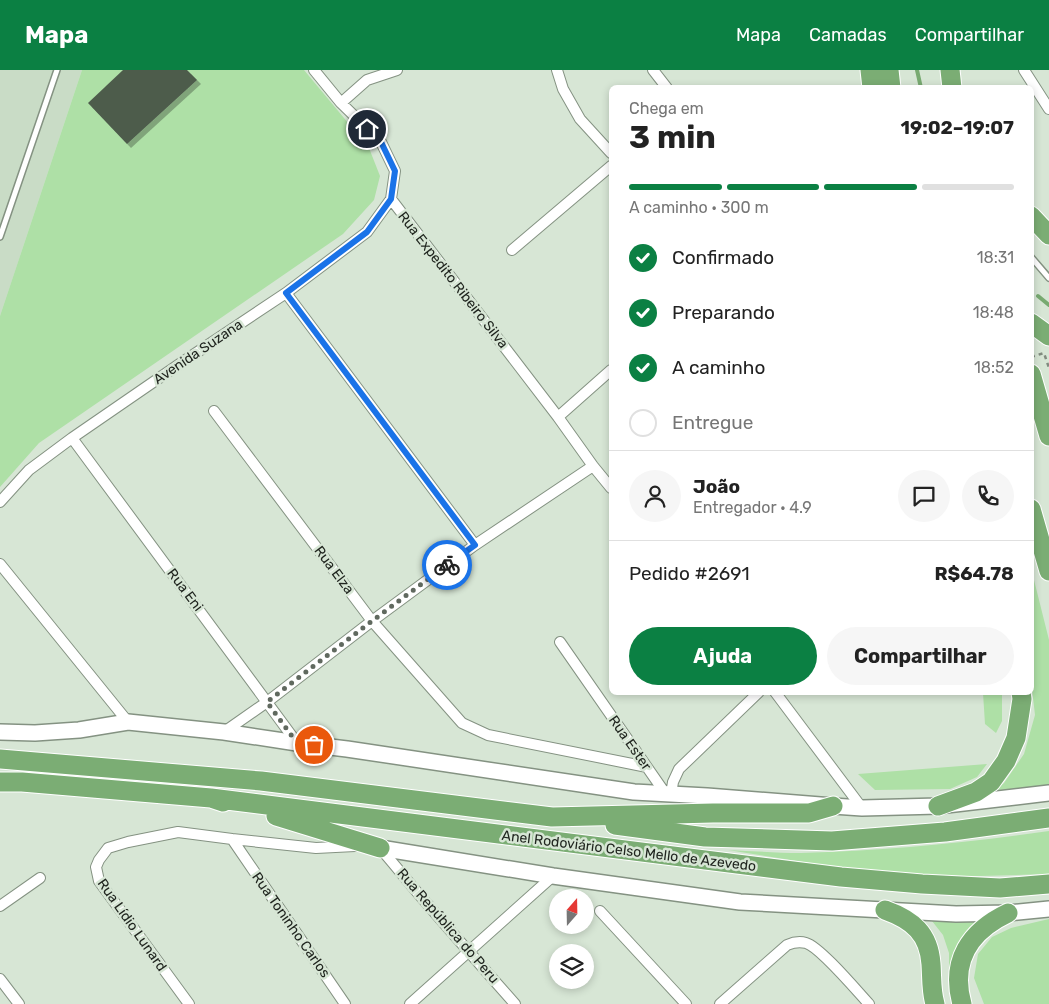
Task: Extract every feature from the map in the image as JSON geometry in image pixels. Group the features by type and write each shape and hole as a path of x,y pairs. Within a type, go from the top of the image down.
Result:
{"highway":[{"path":"870,70 872,85"},
{"path":"889,70 891,85"},
{"path":"950,70 952,85"},
{"path":"1034,219 1049,235"},
{"path":"1034,327 1047,345"},
{"path":"1034,384 1049,436"},
{"path":"1034,519 1049,571"},
{"path":"938,806 976,792 991,782 1006,760 1016,738 1021,695"},
{"path":"0,759 261,781 552,818 713,813 809,813 833,806"},
{"path":"0,782 22,782 211,798 298,822 375,847"},
{"name":"Anel Rodoviário Celso Mello de Azevedo","path":"211,798 841,877 1000,888 1049,884"},
{"name":"Anel Rodoviário Celso Mello de Azevedo","path":"552,818 705,837 832,842 946,832 1049,818"},
{"path":"886,910 898,915 918,929 927,943 930,954 935,1004"},
{"path":"962,1004 958,978 965,951 971,941 987,924 1008,913"}],"main road":[{"path":"0,732 36,733 79,730 128,722 224,732 356,750 634,792 862,808 938,806 1049,793"},
{"path":"375,847 553,876 740,902 956,914 1008,913 1049,909"}],"street":[{"name":"Rua Expedito Ribeiro Silva","path":"314,70 341,103 381,142 395,171 391,199 609,485"},
{"path":"341,103 367,80 397,70"},
{"path":"557,70 563,89 580,118 609,151"},
{"path":"652,70 664,85"},
{"path":"1024,70 1034,85"},
{"path":"1034,86 1049,109"},
{"path":"512,250 609,168"},
{"name":"Avenida Suzana","path":"0,502 30,470 72,438 286,293 367,232 391,199"},
{"path":"286,293 475,545"},
{"path":"558,417 609,372"},
{"name":"Rua Elza","path":"214,411 372,621 462,723 488,735 647,767"},
{"name":"Rua Eni","path":"72,438 297,743"},
{"path":"224,732 267,702 475,545 594,466"},
{"path":"0,564 128,722"},
{"name":"Rua Ester","path":"560,642 668,794"},
{"path":"668,794 679,769 756,695"},
{"path":"777,695 862,808"},
{"name":"Rua Lídio Lunard","path":"189,1004 99,881 96,867 98,860 108,848 178,832 234,843 316,848 375,847"},
{"name":"Rua Toninho Carlos","path":"234,843 345,1004"},
{"name":"Rua República do Peru","path":"375,847 399,869 468,952 515,1004"},
{"path":"410,1004 553,876"},
{"path":"0,906 40,878"},
{"path":"600,910 686,1004"},
{"path":"720,1004 787,945 797,941 808,943 819,950 869,1004"},
{"path":"0,979 18,1004"}],"lane":[{"path":"0,237 57,70"},
{"path":"1034,260 1049,278"}],"path":[{"path":"1034,355 1047,345"},
{"path":"1047,345 1049,368"}],"shaded area":[{"path":"0,70 82,70 0,316"}],"green space":[{"path":"82,70 304,70 369,148 380,176 374,200 343,234 39,443 0,487 0,316"},
{"path":"1034,580 1049,640 1049,786 987,797 1004,783 1024,754 1035,715 1033,695"},
{"path":"983,695 1002,695 1002,721 996,733 985,724"},
{"path":"987,764 977,777 950,789 875,790 858,774"},
{"path":"1049,831 1049,874 944,877 835,867 728,850 801,853 863,850 956,843"},
{"path":"1049,919 1049,1004 984,1004 974,978 978,954 992,937 1011,928"},
{"path":"932,921 978,922 954,1004 949,981 949,953 943,935"}],"building":[{"path":"123,70 187,70 197,80 127,144 88,103"}],"waterway":[{"path":"917,70 920,85"},
{"path":"1038,296 1049,305"}],"way so far":[{"path":"314,745 297,743 267,702 447,565"}],"route":[{"path":"367,129 381,142 395,171 391,199 367,232 286,293 475,545 447,565"}]}
